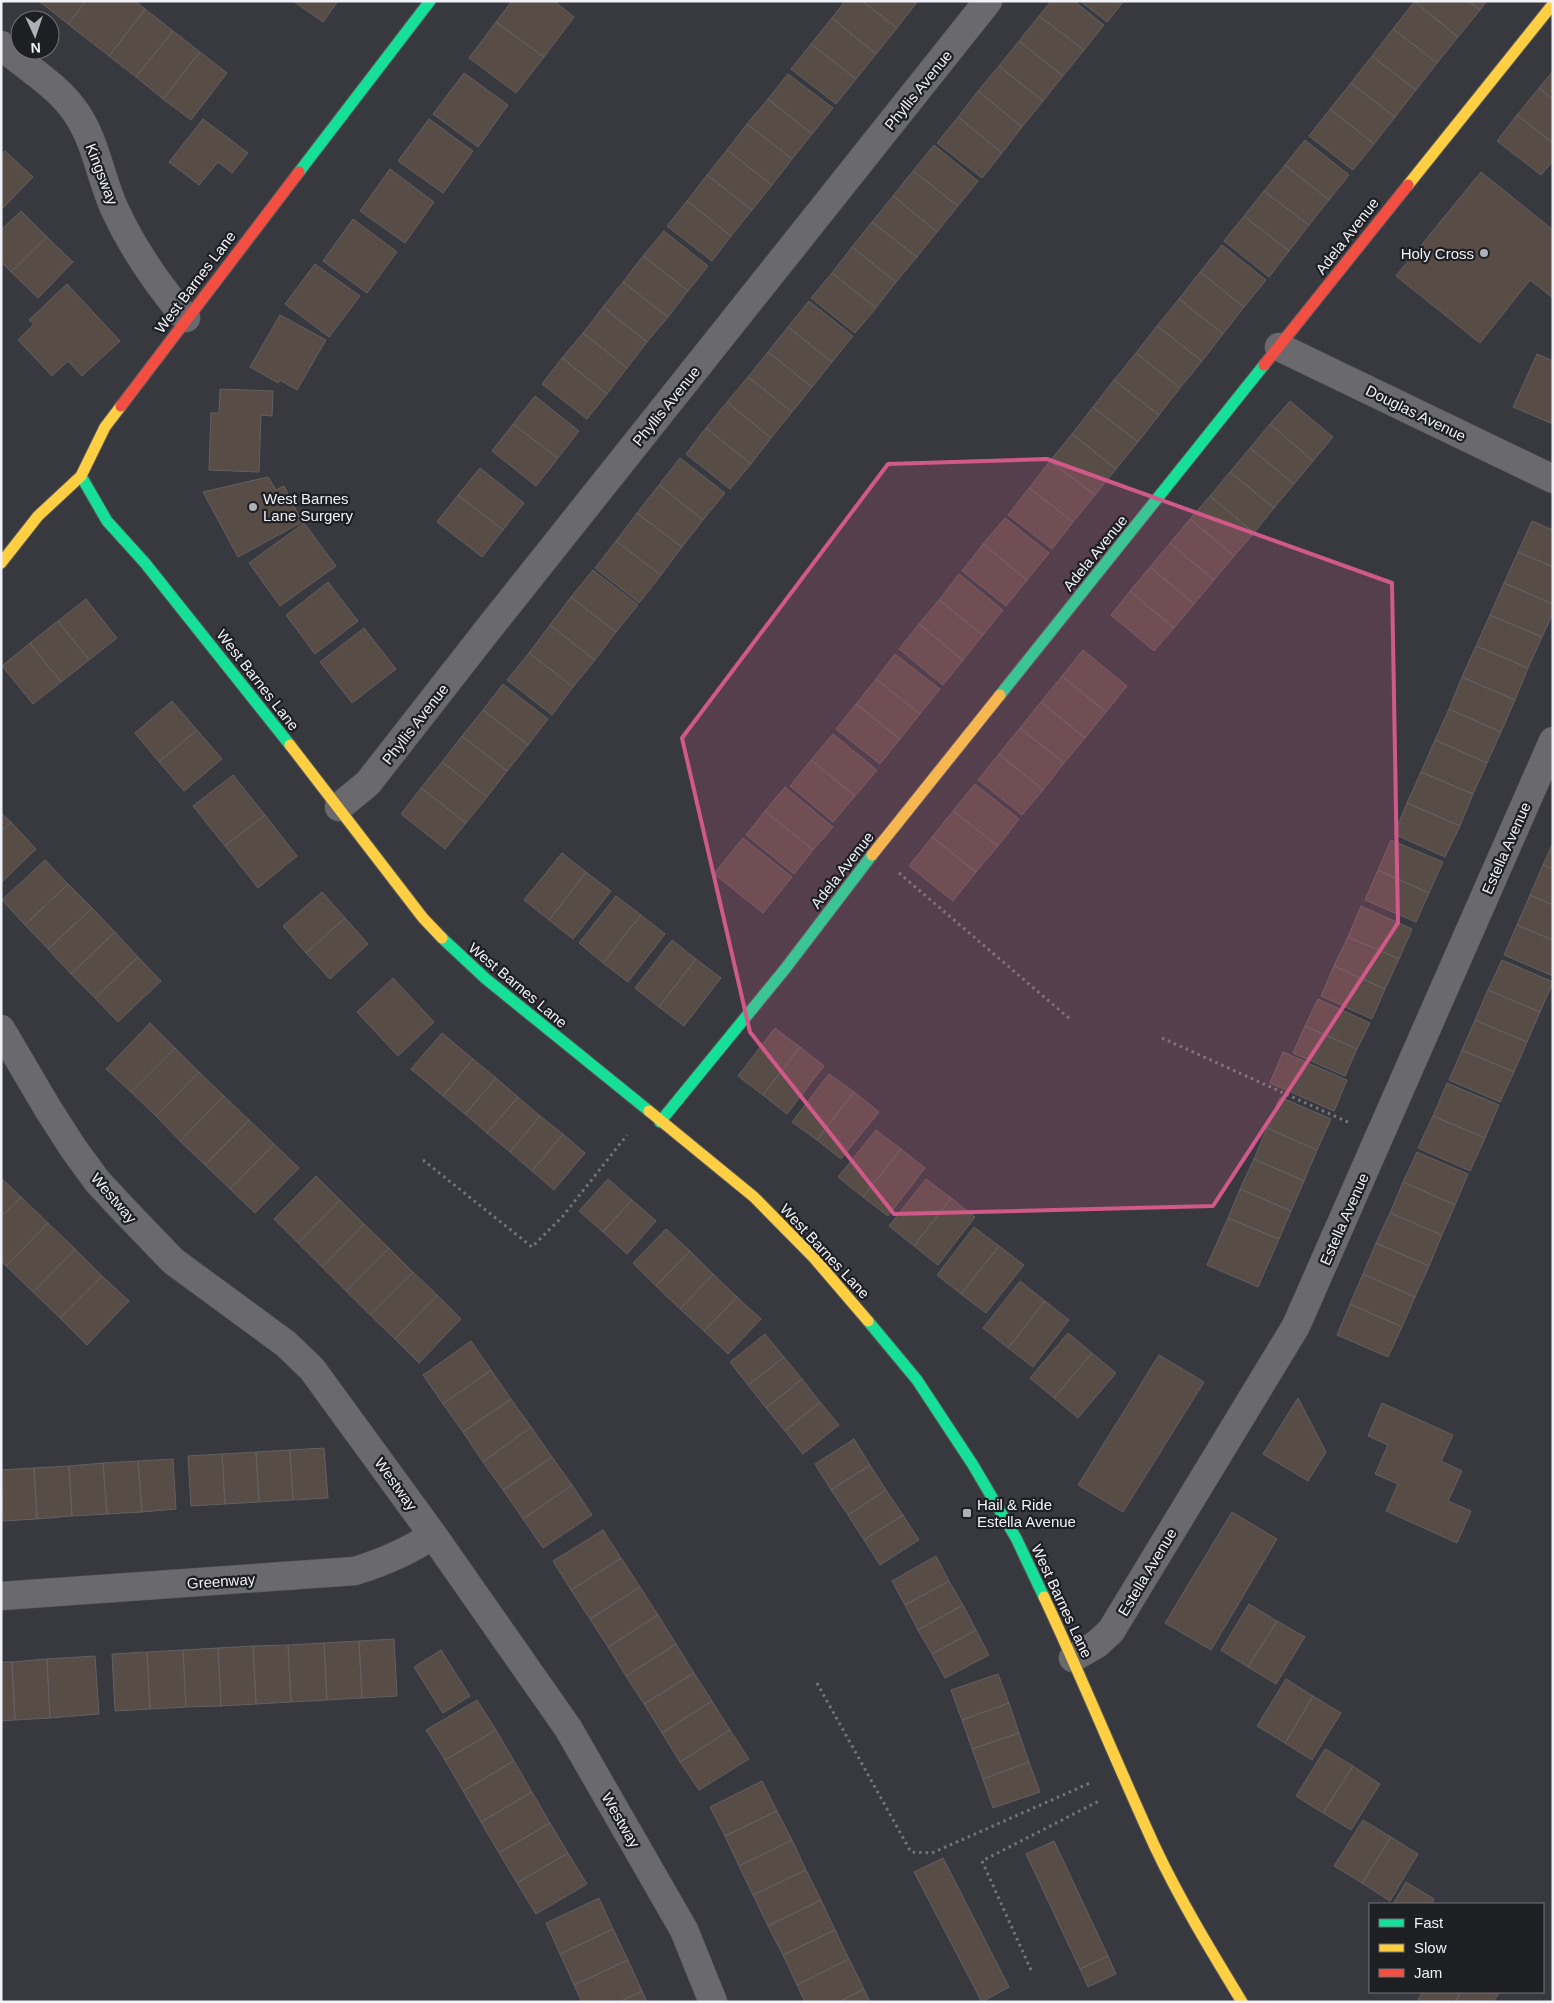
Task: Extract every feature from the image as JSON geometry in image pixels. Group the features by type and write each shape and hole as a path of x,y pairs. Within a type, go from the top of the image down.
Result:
{"street":[{"name":"West Barnes Lane","path":"430,1 186,318 105,427 81,476 107,521 146,564 339,807 423,918 486,979 754,1197 820,1265 917,1380 973,1466 1016,1538 1073,1658 1156,1848 1204,1940 1242,2002"},
{"name":"Phyllis Avenue","path":"339,807 368,783 492,624 988,1"},
{"name":"Adela Avenue","path":"660,1122 1553,4"},
{"name":"Kingsway","path":"1,45 49,82 77,114 98,160 115,209 161,288 186,318"},
{"name":"Douglas Avenue","path":"1278,347 1553,479"},
{"path":"1,563 38,516 81,476"},
{"name":"Estella Avenue","path":"1073,1658 1097,1644 1111,1631 1296,1326 1553,741"},
{"name":"Westway","path":"1,1028 48,1109 97,1181 173,1261 286,1344 312,1369 433,1535 568,1728 684,1930 713,2002"},
{"name":"Greenway","path":"1,1596 355,1571 395,1557 412,1549 433,1535"}],"path":[{"path":"874,852 1070,1019"},
{"path":"1162,1038 1380,1136"},
{"path":"423,1160 532,1247 563,1216 646,1111"},
{"path":"817,1683 911,1852 932,1853 1121,1770"},
{"path":"1031,1970 982,1861 1128,1786"}],"highlighted area":[{"path":"1047,459 1392,583 1398,923 1213,1206 894,1214 750,1032 682,738 888,464"}],"building":[{"path":"39,1 86,1 68,24 60,18 60,10 50,10"},
{"path":"86,1 135,1 145,9 109,56 68,24"},
{"path":"293,1 338,1 323,22"},
{"path":"512,1 554,1 574,17 544,57 496,22"},
{"path":"845,1 862,1 897,28 876,54 832,18"},
{"path":"862,1 915,1 917,2 897,28"},
{"path":"1051,1 1074,1 1104,25 1084,50 1039,16"},
{"path":"1080,1 1124,1 1107,22"},
{"path":"1415,1 1468,1 1480,10 1458,37"},
{"path":"1468,1 1487,1 1480,10"},
{"path":"1414,2 1458,37 1437,63 1393,29"},
{"path":"145,9 173,31 136,77 109,56"},
{"path":"1039,16 1084,50 1063,76 1019,41"},
{"path":"832,18 876,54 856,79 811,44"},
{"path":"496,22 544,57 516,93 469,58"},
{"path":"1393,29 1437,63 1416,90 1372,56"},
{"path":"173,31 200,52 163,99 136,77"},
{"path":"1019,41 1063,76 1043,101 999,66"},
{"path":"811,44 856,79 836,104 791,69"},
{"path":"200,52 227,73 191,120 163,99"},
{"path":"1372,56 1416,90 1395,117 1351,83"},
{"path":"999,66 1043,101 1022,127 978,91"},
{"path":"1553,71 1553,100 1539,88"},
{"path":"464,73 508,105 478,147 433,114"},
{"path":"788,74 833,108 812,134 768,99"},
{"path":"1351,83 1395,117 1374,144 1330,109"},
{"path":"1539,88 1553,100 1553,143 1517,115"},
{"path":"978,91 1022,127 1002,153 958,117"},
{"path":"768,99 812,134 792,159 747,124"},
{"path":"1330,109 1374,144 1353,170 1309,136"},
{"path":"1517,115 1553,143 1553,161 1541,175 1497,141"},
{"path":"958,117 1002,153 982,178 937,143"},
{"path":"203,119 248,153 232,173 218,162 199,185 169,162"},
{"path":"429,119 473,151 443,193 398,161"},
{"path":"747,124 792,159 772,185 727,150"},
{"path":"1305,140 1349,175 1329,200 1285,165"},
{"path":"934,145 978,181 958,206 913,171"},
{"path":"727,150 772,185 752,210 707,175"},
{"path":"5,151 33,177 1,210 1,154"},
{"path":"1285,165 1329,200 1309,225 1264,191"},
{"path":"390,169 434,202 405,243 360,211"},
{"path":"913,171 958,206 937,232 893,196"},
{"name":"Holy Cross","path":"1481,172 1553,230 1553,298 1530,280 1480,343 1396,276"},
{"path":"707,175 752,210 731,236 687,201"},
{"path":"1264,191 1309,225 1289,251 1244,216"},
{"path":"893,196 937,232 917,257 872,222"},
{"path":"687,201 731,236 712,261 667,226"},
{"path":"21,211 47,237 11,272 1,262 1,230"},
{"path":"1244,216 1289,251 1269,277 1224,241"},
{"path":"353,219 397,252 367,293 323,261"},
{"path":"872,222 917,257 896,282 852,247"},
{"path":"664,231 708,266 688,291 643,256"},
{"path":"47,237 73,262 38,298 11,272"},
{"path":"1222,245 1266,280 1244,307 1200,272"},
{"path":"852,247 896,282 876,308 832,273"},
{"path":"643,256 688,291 668,317 623,282"},
{"path":"315,264 360,296 329,337 285,304"},
{"path":"1200,272 1244,307 1223,334 1179,299"},
{"path":"832,273 876,308 855,333 811,298"},
{"path":"623,282 668,317 647,342 603,307"},
{"path":"67,284 120,341 82,376 68,361 52,376 18,340 34,324 29,320"},
{"path":"1179,299 1223,334 1202,361 1157,326"},
{"path":"809,301 853,336 832,362 788,327"},
{"path":"603,307 647,342 627,368 583,333"},
{"path":"280,315 326,340 297,390 280,380 278,383 250,367"},
{"path":"1157,326 1202,361 1180,388 1136,353"},
{"path":"788,327 832,362 812,387 768,352"},
{"path":"583,333 627,368 607,394 562,358"},
{"path":"768,352 812,387 792,412 748,377"},
{"path":"1136,353 1180,388 1159,415 1114,380"},
{"path":"1537,354 1553,361 1553,424 1513,407"},
{"path":"562,358 607,394 587,419 542,384"},
{"path":"748,377 792,412 771,438 727,402"},
{"path":"1114,380 1159,415 1138,442 1093,407"},
{"path":"220,389 273,391 272,416 261,415 259,472 209,470 211,413 219,413"},
{"path":"535,396 579,431 558,458 513,424"},
{"path":"1290,401 1333,437 1313,461 1270,424"},
{"path":"727,402 771,438 751,464 706,428"},
{"path":"1093,407 1138,442 1116,469 1072,434"},
{"path":"513,424 558,458 536,486 492,451"},
{"path":"1270,424 1313,461 1294,484 1250,448"},
{"path":"706,428 751,464 730,489 686,454"},
{"path":"1072,434 1116,469 1095,495 1050,461"},
{"path":"1250,448 1294,484 1274,508 1230,472"},
{"path":"680,458 725,493 703,520 659,485"},
{"path":"1050,461 1095,495 1073,522 1029,488"},
{"path":"480,468 524,503 503,530 458,495"},
{"path":"1230,472 1274,508 1254,533 1210,496"},
{"name":"West Barnes Lane Surgery","path":"268,477 276,490 284,486 302,522 238,557 203,492"},
{"path":"659,485 703,520 682,547 637,513"},
{"path":"1029,488 1073,522 1052,549 1008,515"},
{"path":"458,495 503,530 482,557 437,522"},
{"path":"1210,496 1254,533 1234,556 1190,519"},
{"path":"637,513 682,547 661,575 616,541"},
{"path":"1005,518 1049,553 1027,580 983,544"},
{"path":"1190,519 1234,556 1214,580 1170,543"},
{"path":"1532,521 1553,530 1553,567 1518,552"},
{"path":"304,523 336,566 280,606 249,563"},
{"path":"616,541 661,575 639,603 595,568"},
{"path":"1170,543 1214,580 1194,604 1150,567"},
{"path":"983,544 1027,580 1006,606 962,571"},
{"path":"1518,552 1553,567 1553,604 1504,583"},
{"path":"1150,567 1194,604 1174,628 1130,591"},
{"path":"593,570 638,605 616,632 571,597"},
{"path":"959,574 1003,610 983,635 939,600"},
{"path":"328,582 358,621 315,654 286,615"},
{"path":"1504,583 1553,604 1553,613 1542,637 1490,615"},
{"path":"1130,591 1174,628 1154,651 1111,615"},
{"path":"571,597 616,632 595,660 550,625"},
{"path":"86,599 117,638 89,660 58,621"},
{"path":"939,600 983,635 963,660 919,624"},
{"path":"1490,615 1542,637 1528,668 1476,646"},
{"path":"58,621 89,660 61,682 30,643"},
{"path":"919,624 963,660 943,685 899,649"},
{"path":"550,625 595,660 573,687 529,653"},
{"path":"364,628 396,669 352,703 320,662"},
{"path":"30,643 61,682 33,704 2,666"},
{"path":"1476,646 1528,668 1515,700 1462,677"},
{"path":"1083,650 1127,686 1106,712 1062,676"},
{"path":"529,653 573,687 552,715 507,680"},
{"path":"895,654 940,689 920,714 876,679"},
{"path":"1062,676 1106,712 1085,738 1041,702"},
{"path":"1462,677 1515,700 1501,732 1449,709"},
{"path":"876,679 920,714 900,739 856,704"},
{"path":"503,684 548,719 528,745 483,710"},
{"path":"172,701 197,730 159,762 135,733"},
{"path":"1041,702 1085,738 1064,763 1020,728"},
{"path":"856,704 900,739 880,764 836,729"},
{"path":"1449,709 1501,732 1487,763 1435,740"},
{"path":"483,710 528,745 507,771 462,736"},
{"path":"1020,728 1064,763 1043,790 999,754"},
{"path":"197,730 222,759 184,791 159,762"},
{"path":"833,734 877,770 855,796 811,760"},
{"path":"462,736 507,771 487,797 442,762"},
{"path":"1435,740 1487,763 1473,794 1421,772"},
{"path":"999,754 1043,790 1022,815 978,780"},
{"path":"811,760 855,796 833,822 790,786"},
{"path":"442,762 487,797 466,823 421,788"},
{"path":"1421,772 1473,794 1460,826 1407,803"},
{"path":"233,775 265,815 225,846 193,806"},
{"path":"975,784 1019,819 998,846 953,811"},
{"path":"785,787 833,827 813,850 765,811"},
{"path":"421,788 466,823 445,849 401,814"},
{"path":"1407,803 1460,826 1445,857 1394,834"},
{"path":"765,811 813,850 794,874 746,835"},
{"path":"953,811 998,846 976,872 932,837"},
{"path":"1,813 11,822 1,832"},
{"path":"265,815 297,856 258,888 225,846"},
{"path":"11,822 36,849 1,883 1,832"},
{"path":"932,837 976,872 953,901 909,866"},
{"path":"743,838 792,877 763,913 714,874"},
{"path":"1391,840 1443,862 1429,893 1378,870"},
{"path":"1553,843 1553,869 1543,865"},
{"path":"562,853 586,872 549,920 524,900"},
{"path":"45,860 68,884 25,925 2,900"},
{"path":"1543,865 1553,869 1553,905 1530,895"},
{"path":"1378,870 1429,893 1416,922 1365,900"},
{"path":"586,872 611,891 573,939 549,920"},
{"path":"68,884 92,908 48,949 25,925"},
{"path":"322,892 345,918 306,953 283,926"},
{"path":"1530,895 1553,905 1553,940 1517,925"},
{"path":"616,896 641,915 603,963 579,943"},
{"path":"1361,906 1412,929 1399,959 1348,937"},
{"path":"92,908 115,932 71,974 48,949"},
{"path":"641,915 665,934 628,982 603,963"},
{"path":"345,918 368,944 330,979 306,953"},
{"path":"1517,925 1553,940 1553,976 1504,955"},
{"path":"115,932 138,957 95,998 71,974"},
{"path":"1348,937 1399,959 1385,989 1334,966"},
{"path":"672,940 696,959 659,1007 635,988"},
{"path":"138,957 161,981 118,1022 95,998"},
{"path":"696,959 721,978 684,1026 659,1007"},
{"path":"1502,960 1553,982 1540,1012 1488,990"},
{"path":"1334,966 1385,989 1372,1019 1321,996"},
{"path":"393,978 434,1022 398,1056 357,1012"},
{"path":"1488,990 1540,1012 1527,1042 1475,1020"},
{"path":"1318,999 1370,1023 1357,1049 1305,1026"},
{"path":"1475,1020 1527,1042 1514,1072 1462,1050"},
{"path":"150,1023 175,1048 131,1092 106,1069"},
{"path":"1305,1026 1357,1049 1345,1076 1293,1053"},
{"path":"775,1028 800,1047 763,1095 738,1076"},
{"path":"442,1033 473,1059 443,1096 411,1069"},
{"path":"800,1047 824,1066 787,1114 763,1095"},
{"path":"175,1048 199,1072 156,1116 131,1092"},
{"path":"1462,1050 1514,1072 1500,1102 1449,1080"},
{"path":"1283,1052 1347,1080 1334,1111 1270,1083"},
{"path":"473,1059 496,1078 465,1114 443,1096"},
{"path":"199,1072 224,1096 180,1141 156,1116"},
{"path":"829,1074 854,1092 817,1140 792,1122"},
{"path":"496,1078 518,1097 487,1133 465,1114"},
{"path":"1447,1083 1499,1105 1485,1138 1433,1116"},
{"path":"854,1092 879,1112 841,1159 817,1140"},
{"path":"224,1096 249,1120 205,1165 180,1141"},
{"path":"518,1097 540,1116 510,1152 487,1133"},
{"path":"1280,1097 1331,1119 1317,1150 1267,1128"},
{"path":"540,1116 563,1134 532,1171 510,1152"},
{"path":"1433,1116 1485,1138 1470,1171 1418,1148"},
{"path":"249,1120 274,1144 230,1189 205,1165"},
{"path":"1267,1128 1317,1150 1304,1181 1254,1159"},
{"path":"876,1130 901,1149 863,1197 838,1177"},
{"path":"563,1134 585,1153 554,1190 532,1171"},
{"path":"274,1144 299,1168 255,1213 230,1189"},
{"path":"901,1149 925,1168 888,1216 863,1197"},
{"path":"1417,1152 1468,1174 1455,1205 1403,1182"},
{"path":"1254,1159 1304,1181 1291,1211 1240,1189"},
{"path":"316,1176 340,1200 298,1243 274,1219"},
{"path":"1,1178 21,1197 1,1217"},
{"path":"608,1179 632,1200 603,1232 579,1211"},
{"path":"926,1179 951,1198 914,1246 889,1226"},
{"path":"1403,1182 1455,1205 1442,1235 1390,1213"},
{"path":"1240,1189 1291,1211 1279,1239 1228,1218"},
{"path":"21,1197 48,1223 6,1266 1,1261 1,1217"},
{"path":"951,1198 975,1217 938,1265 914,1246"},
{"path":"340,1200 364,1224 322,1267 298,1243"},
{"path":"632,1200 656,1221 627,1254 603,1232"},
{"path":"1390,1213 1442,1235 1429,1266 1376,1243"},
{"path":"1228,1218 1279,1239 1258,1287 1207,1265"},
{"path":"48,1223 75,1249 33,1292 6,1266"},
{"path":"364,1224 389,1248 346,1291 322,1267"},
{"path":"974,1227 999,1246 961,1294 937,1275"},
{"path":"666,1229 690,1251 656,1286 633,1263"},
{"path":"1376,1243 1429,1266 1415,1297 1363,1274"},
{"path":"999,1246 1024,1265 986,1313 961,1294"},
{"path":"389,1248 413,1272 370,1315 346,1291"},
{"path":"75,1249 102,1276 60,1318 33,1292"},
{"path":"690,1251 713,1274 680,1309 656,1286"},
{"path":"413,1272 437,1295 395,1339 370,1315"},
{"path":"713,1274 737,1297 704,1331 680,1309"},
{"path":"1363,1274 1415,1297 1402,1327 1350,1304"},
{"path":"102,1276 129,1301 87,1345 60,1318"},
{"path":"1020,1281 1045,1301 1008,1348 983,1328"},
{"path":"437,1295 461,1319 419,1363 395,1339"},
{"path":"737,1297 761,1319 728,1354 704,1331"},
{"path":"1045,1301 1069,1320 1033,1367 1008,1348"},
{"path":"1350,1304 1402,1327 1388,1357 1337,1335"},
{"path":"1068,1333 1092,1353 1054,1398 1030,1378"},
{"path":"765,1334 784,1357 748,1385 730,1362"},
{"path":"471,1341 491,1370 443,1404 423,1375"},
{"path":"1092,1353 1116,1373 1078,1418 1054,1398"},
{"path":"1159,1355 1204,1382 1123,1512 1078,1485"},
{"path":"784,1357 802,1379 766,1408 748,1385"},
{"path":"491,1370 511,1399 463,1432 443,1404"},
{"path":"802,1379 820,1402 785,1431 766,1408"},
{"path":"1298,1398 1326,1452 1308,1481 1263,1454"},
{"path":"511,1399 531,1427 483,1462 463,1432"},
{"path":"820,1402 839,1425 803,1454 785,1431"},
{"path":"1382,1403 1453,1435 1441,1461 1462,1471 1448,1501 1471,1511 1457,1543 1386,1511 1398,1484 1375,1474 1388,1445 1368,1436"},
{"path":"531,1427 552,1457 503,1490 483,1462"},
{"path":"854,1439 870,1465 831,1490 815,1464"},
{"path":"324,1448 328,1498 293,1500 290,1450"},
{"path":"290,1450 293,1500 259,1502 256,1452"},
{"path":"256,1452 259,1502 225,1504 222,1454"},
{"path":"222,1454 225,1504 191,1506 188,1456"},
{"path":"552,1457 572,1485 523,1519 503,1490"},
{"path":"173,1459 176,1509 142,1512 138,1461"},
{"path":"138,1461 142,1512 107,1514 103,1463"},
{"path":"103,1463 107,1514 72,1516 69,1466"},
{"path":"870,1465 886,1490 848,1515 831,1490"},
{"path":"69,1466 72,1516 37,1519 34,1468"},
{"path":"34,1468 37,1519 3,1521 1,1470"},
{"path":"572,1485 592,1515 543,1548 523,1519"},
{"path":"886,1490 903,1515 864,1540 848,1515"},
{"path":"1232,1512 1277,1539 1211,1650 1165,1623"},
{"path":"903,1515 919,1540 880,1565 864,1540"},
{"path":"603,1530 621,1558 571,1590 553,1561"},
{"path":"936,1556 949,1581 905,1605 892,1581"},
{"path":"621,1558 640,1587 590,1619 571,1590"},
{"path":"949,1581 963,1605 918,1630 905,1605"},
{"path":"640,1587 658,1615 608,1647 590,1619"},
{"path":"1249,1604 1277,1621 1248,1667 1221,1650"},
{"path":"963,1605 976,1630 932,1654 918,1630"},
{"path":"658,1615 676,1644 626,1676 608,1647"},
{"path":"1277,1621 1305,1637 1276,1684 1248,1667"},
{"path":"976,1630 989,1655 945,1678 932,1654"},
{"path":"394,1639 397,1696 362,1698 359,1641"},
{"path":"359,1641 362,1698 327,1700 324,1643"},
{"path":"324,1643 327,1700 291,1702 288,1645"},
{"path":"676,1644 694,1673 644,1704 626,1676"},
{"path":"288,1645 291,1702 256,1704 253,1646"},
{"path":"253,1646 256,1704 221,1706 218,1648"},
{"path":"218,1648 221,1706 186,1707 183,1650"},
{"path":"183,1650 186,1707 150,1709 147,1652"},
{"path":"441,1650 470,1696 443,1713 414,1667"},
{"path":"147,1652 150,1709 115,1711 112,1654"},
{"path":"95,1656 99,1714 50,1718 47,1659"},
{"path":"47,1659 50,1718 15,1720 12,1662"},
{"path":"1,1662 12,1662 15,1720 1,1721"},
{"path":"694,1673 712,1701 662,1733 644,1704"},
{"path":"998,1674 1009,1703 962,1720 951,1690"},
{"path":"1286,1679 1313,1696 1285,1743 1257,1726"},
{"path":"1313,1696 1341,1713 1312,1760 1285,1743"},
{"path":"477,1700 496,1730 445,1760 426,1730"},
{"path":"712,1701 730,1730 680,1762 662,1733"},
{"path":"1009,1703 1019,1733 972,1749 962,1720"},
{"path":"496,1730 514,1761 463,1791 445,1760"},
{"path":"730,1730 749,1759 699,1790 680,1762"},
{"path":"1019,1733 1029,1762 983,1779 972,1749"},
{"path":"1325,1749 1353,1766 1323,1813 1296,1796"},
{"path":"514,1761 532,1792 481,1822 463,1791"},
{"path":"1029,1762 1040,1792 993,1808 983,1779"},
{"path":"1353,1766 1380,1784 1351,1830 1323,1813"},
{"path":"762,1781 777,1811 725,1836 710,1807"},
{"path":"532,1792 550,1823 499,1853 481,1822"},
{"path":"777,1811 792,1840 739,1866 725,1836"},
{"path":"1363,1820 1391,1837 1362,1883 1334,1866"},
{"path":"550,1823 568,1853 517,1883 499,1853"},
{"path":"1391,1837 1418,1854 1390,1901 1362,1883"},
{"path":"792,1840 806,1870 753,1895 739,1866"},
{"path":"1054,1841 1108,1956 1080,1969 1026,1854"},
{"path":"568,1853 587,1884 536,1914 517,1883"},
{"path":"943,1858 1009,1987 982,2002 914,1872"},
{"path":"806,1870 821,1900 768,1926 753,1895"},
{"path":"1406,1882 1434,1899 1432,1903 1394,1903"},
{"path":"599,1898 613,1929 560,1954 546,1923"},
{"path":"821,1900 835,1930 783,1955 768,1926"},
{"path":"613,1929 628,1960 574,1985 560,1954"},
{"path":"835,1930 849,1959 797,1985 783,1955"},
{"path":"1108,1956 1116,1974 1088,1987 1080,1969"},
{"path":"849,1959 864,1989 839,2002 805,2002 797,1985"},
{"path":"628,1960 642,1991 619,2002 582,2002 574,1985"},
{"path":"864,1989 870,2002 839,2002"},
{"path":"642,1991 647,2002 619,2002"},
{"path":"1422,1993 1460,1993 1455,2002 1422,2002 1418,1999"},
{"path":"1460,1993 1499,1993 1493,2002 1455,2002"}],"traffic: fast":[{"path":"299,172 430,1"},
{"path":"1000,695 1264,365"},
{"path":"81,476 107,521 145,563 290,745"},
{"path":"660,1122 785,969 872,855"},
{"path":"442,938 486,979 649,1111"},
{"path":"868,1321 917,1380 973,1465 1016,1538 1044,1597"}],"traffic: slow":[{"path":"1408,185 1553,4"},
{"path":"1,563 38,516 81,476 105,427 121,406"},
{"path":"872,855 1000,695"},
{"path":"290,745 423,918 442,938"},
{"path":"649,1111 754,1197 814,1258 868,1321"},
{"path":"1044,1597 1155,1847 1196,1925 1242,2002"}],"traffic: jam":[{"path":"121,406 299,172"},
{"path":"1264,365 1408,185"}],"place":[{"name":"Holy Cross","path":"1484,253"},
{"name":"West Barnes Lane Surgery","path":"253,507"},
{"name":"Hail & Ride Estella Avenue","path":"967,1513"}]}
